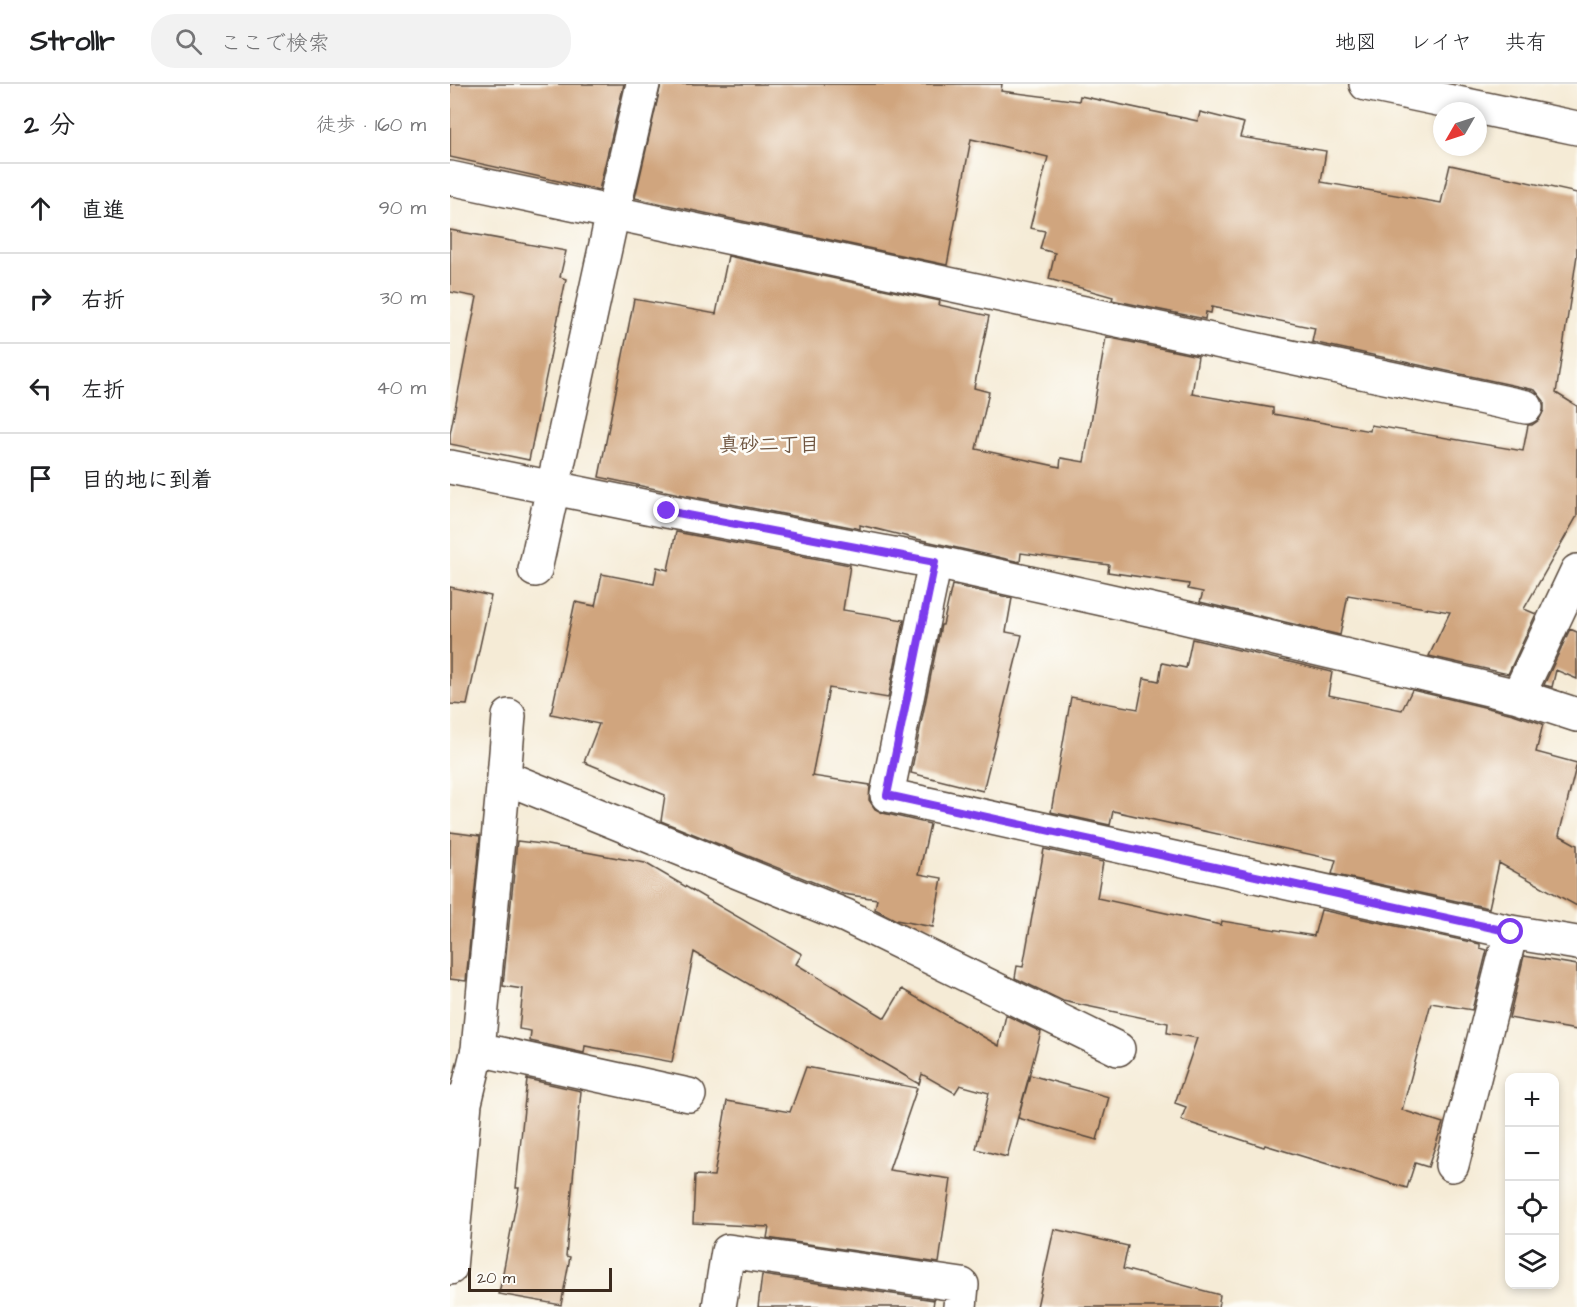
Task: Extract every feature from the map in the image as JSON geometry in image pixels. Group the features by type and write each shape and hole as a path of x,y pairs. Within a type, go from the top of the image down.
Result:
{"street":[{"path":"535,570 643,84"},
{"path":"1366,84 1577,128"},
{"path":"450,178 1526,406"},
{"path":"450,467 935,562 1518,696 1577,715"},
{"path":"935,562 887,795 1511,932 1577,943"},
{"path":"1518,696 1577,571"},
{"path":"450,1268 458,1103 478,1049 508,716"},
{"path":"504,777 846,916 1118,1049"},
{"path":"1452,1165 1511,932"},
{"path":"478,1049 689,1095"},
{"path":"719,1307 728,1251 962,1285 960,1307"}],"building":[{"path":"450,84 624,84 599,190 450,157"},
{"path":"661,84 1002,84 1001,91 1079,101 1080,96 1198,121 1200,112 1244,123 1240,137 1326,151 1321,182 1441,203 1450,165 1577,193 1577,255 1556,393 1577,406 1577,516 1524,609 1536,614 1508,674 1429,656 1450,612 1348,595 1340,635 1200,602 1203,592 1188,589 1189,584 1108,572 1109,565 1021,553 1020,562 860,525 860,529 599,477 634,299 716,314 728,256 940,301 939,305 989,316 974,388 989,392 976,449 1060,467 1061,458 1084,462 1106,337 1198,356 1192,394 1273,408 1273,414 1370,431 1371,425 1523,451 1528,425 1539,420 1544,410 1544,401 1535,390 1312,342 1315,328 1212,307 1211,313 1206,312 1205,319 1112,300 1113,297 1049,279 1055,253 1040,249 1045,231 1030,228 1048,157 971,139 947,265 635,198"},
{"path":"450,230 566,251 560,277 566,279 529,460 450,444 450,434 477,297 450,292"},
{"path":"676,532 850,565 843,610 904,620 888,698 829,688 812,776 870,785 869,800 875,809 930,824 919,874 942,878 933,927 896,920 875,909 877,899 843,894 661,821 665,795 584,762 599,724 551,714 575,602 595,606 602,574 654,584 657,567 668,570"},
{"path":"952,585 1012,598 1006,632 1022,635 983,791 911,773 941,625 943,625"},
{"path":"450,587 491,596 467,705 450,704"},
{"path":"1570,629 1577,632 1577,679 1556,670 1552,687 1544,685"},
{"path":"1192,639 1332,672 1328,695 1402,710 1412,690 1513,714 1543,724 1536,752 1577,763 1559,835 1577,845 1577,906 1499,863 1489,908 1332,874 1336,860 1113,811 1110,825 1051,812 1071,697 1138,709 1144,678 1159,681 1162,663 1186,668"},
{"path":"450,832 480,836 466,981 450,979"},
{"path":"517,841 645,863 802,954 796,964 885,1018 902,989 999,1046 1006,1015 1041,1032 1007,1157 976,1149 989,1093 960,1085 955,1093 922,1074 919,1084 694,952 672,1062 585,1046 584,1053 530,1041 531,1031 519,1029 523,989 503,986"},
{"path":"1044,849 1103,862 1097,898 1221,925 1222,921 1314,936 1321,910 1480,944 1480,948 1487,950 1472,1010 1431,1003 1402,1110 1443,1123 1428,1167 1415,1163 1407,1188 1265,1145 1264,1147 1181,1120 1186,1107 1175,1103 1197,1038 1167,1033 1168,1023 1063,1001 1015,978 1017,966 1023,967"},
{"path":"1524,956 1577,965 1577,1030 1509,1018"},
{"path":"806,1067 917,1088 889,1170 951,1179 939,1263 767,1238 769,1227 693,1223 695,1175 714,1176 727,1101 790,1112"},
{"path":"1030,1075 1109,1097 1097,1140 1018,1118"},
{"path":"527,1079 581,1091 566,1256 570,1257 561,1305 499,1294 519,1188 516,1188"},
{"path":"1054,1229 1128,1246 1123,1269 1220,1295 1218,1307 1037,1307"},
{"path":"762,1275 934,1300 933,1307 758,1307"}],"district":[{"name":"真砂二丁目","path":"769,445"}],"route":[{"path":"667,511 935,562 887,795 1511,932"}]}
